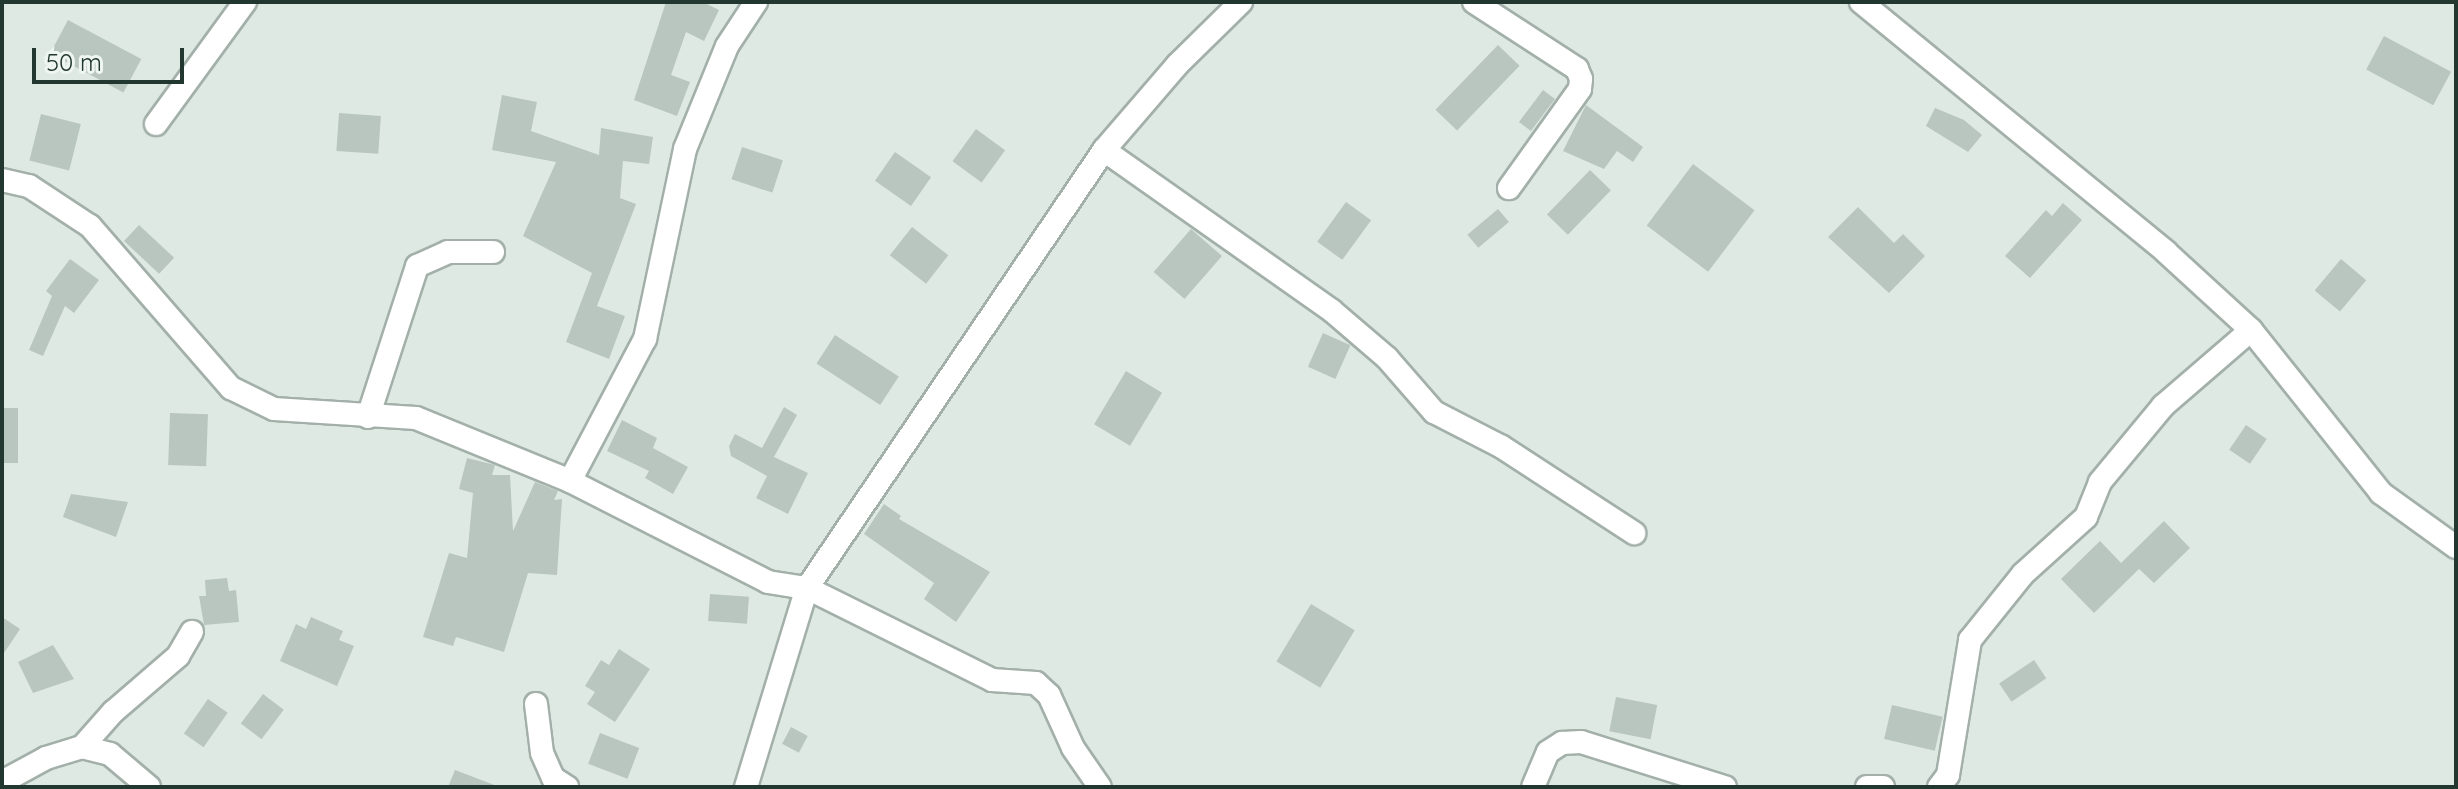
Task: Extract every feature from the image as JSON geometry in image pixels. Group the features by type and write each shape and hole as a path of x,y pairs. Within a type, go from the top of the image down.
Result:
{"street":[{"path":"156,124 243,2"},
{"path":"570,481 645,339 685,149 727,46 756,2"},
{"path":"746,787 807,588 1104,150 1177,65 1241,2"},
{"path":"1474,2 1577,69 1581,79 1580,89 1509,188"},
{"path":"1861,2 2166,252 2251,330 2381,493 2456,547"},
{"path":"1104,150 1331,310 1387,358 1434,412 1502,447 1634,533"},
{"path":"2,180 29,186 90,226 231,388 274,409 416,418 570,481 768,582 807,588 992,680 1036,683 1049,695 1073,748 1100,787"},
{"path":"368,417 417,266 448,252 493,252"},
{"path":"1943,786 1948,775 1970,640 2023,574 2086,517 2100,482 2163,406 2251,330"},
{"path":"82,747 113,712 178,656 192,632"},
{"path":"536,704 542,753 553,778 567,787"},
{"path":"1533,787 1548,752 1562,743 1581,742 1725,787"},
{"path":"2,782 46,758 82,747 110,754 149,787"},
{"path":"1867,787 1883,787"}],"building":[{"path":"666,2 703,2 719,10 704,41 686,32 671,75 690,82 677,116 634,100"},
{"path":"68,20 141,59 123,93 50,54"},
{"path":"2384,36 2451,72 2433,105 2366,70"},
{"path":"1498,45 1520,66 1457,131 1435,110"},
{"path":"1543,90 1555,99 1531,131 1519,122"},
{"path":"502,95 537,102 531,131 599,155 601,128 653,137 649,164 623,161 620,198 636,204 597,306 625,316 609,359 566,342 592,273 523,236 556,162 492,150"},
{"path":"1586,105 1643,147 1633,162 1617,151 1604,169 1563,151"},
{"path":"1935,108 1964,120 1982,135 1968,152 1926,126"},
{"path":"339,113 381,116 378,154 336,151"},
{"path":"41,114 81,124 69,170 29,161"},
{"path":"976,129 1005,150 982,183 952,161"},
{"path":"742,147 783,160 772,193 731,179"},
{"path":"895,152 931,177 911,206 875,181"},
{"path":"1693,164 1754,210 1708,272 1647,225"},
{"path":"1590,170 1611,190 1568,235 1547,215"},
{"path":"1346,202 1371,220 1342,260 1317,242"},
{"path":"2063,203 2082,220 2030,278 2005,256 2046,210 2052,216"},
{"path":"1858,207 1894,243 1903,234 1925,256 1889,293 1828,237"},
{"path":"1498,209 1509,222 1478,248 1467,235"},
{"path":"139,225 174,258 159,274 124,241"},
{"path":"912,227 948,255 926,284 890,255"},
{"path":"1191,229 1222,256 1185,299 1154,272"},
{"path":"70,259 99,280 74,313 65,306 43,356 29,350 52,296 46,291"},
{"path":"2341,259 2366,280 2340,312 2315,290"},
{"path":"1323,333 1350,345 1335,379 1308,367"},
{"path":"835,335 899,376 880,405 816,364"},
{"path":"1126,371 1162,393 1130,446 1094,424"},
{"path":"784,407 797,415 774,457 808,473 788,514 756,498 767,476 731,456 729,446 735,434 762,448"},
{"path":"2,408 18,408 18,463 2,463"},
{"path":"170,413 208,414 206,466 168,465"},
{"path":"622,420 657,438 653,448 688,467 673,494 645,478 649,471 607,451"},
{"path":"2246,425 2267,439 2250,464 2229,450"},
{"path":"467,458 495,465 492,475 510,475 513,531 535,482 558,491 554,500 562,499 557,575 528,573 504,652 456,637 453,646 423,637 449,553 467,558 473,493 459,489"},
{"path":"71,494 128,502 116,537 63,517"},
{"path":"884,504 901,516 899,519 990,572 956,622 924,599 934,583 864,534"},
{"path":"2164,521 2190,548 2154,583 2139,569 2094,613 2061,579 2100,541 2121,563"},
{"path":"227,578 229,591 236,590 239,622 204,625 199,596 206,596 205,580"},
{"path":"710,594 749,597 747,624 708,621"},
{"path":"1311,604 1355,630 1320,688 1276,661"},
{"path":"2,617 20,629 2,656"},
{"path":"311,617 343,631 339,640 354,646 337,686 280,661 296,624 306,629"},
{"path":"53,645 74,679 33,693 18,662"},
{"path":"619,649 650,669 615,722 587,704 595,692 585,686 601,660 609,665"},
{"path":"2034,660 2046,678 2011,702 1999,683"},
{"path":"263,694 284,710 261,739 241,724"},
{"path":"1616,697 1657,705 1651,739 1609,731"},
{"path":"208,699 228,713 204,747 184,733"},
{"path":"1892,705 1943,717 1935,751 1884,739"},
{"path":"791,727 808,736 799,753 782,744"},
{"path":"600,733 639,748 627,779 588,764"},
{"path":"455,770 497,786 497,787 448,787"}]}
